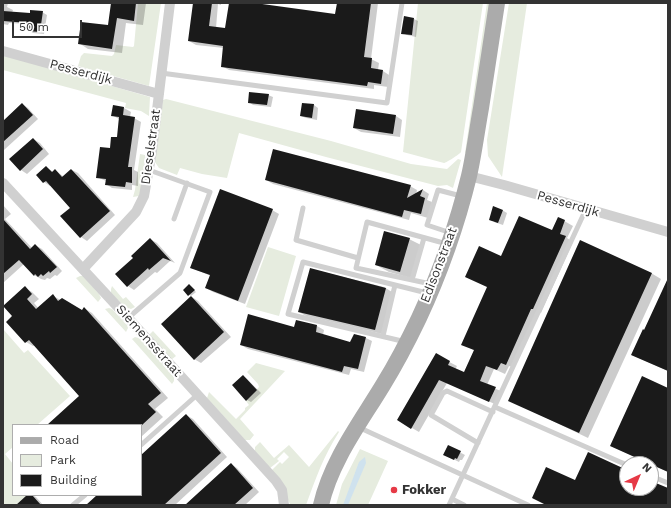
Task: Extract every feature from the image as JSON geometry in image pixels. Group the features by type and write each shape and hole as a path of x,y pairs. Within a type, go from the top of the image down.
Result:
{"main road":[{"name":"Edisonstraat","path":"320,505 330,476 343,450 384,384 432,289 450,238 469,176 497,3"}],"street":[{"name":"Dieselstraat","path":"83,270 136,212 144,196 149,170 170,3"},
{"name":"Pesserdijk","path":"3,51 159,94"},
{"name":"Pesserdijk","path":"469,176 668,232"},
{"name":"Siemensstraat","path":"3,183 128,318 276,482 282,490 284,505"}],"lane":[{"path":"161,73 387,103 402,3"},
{"path":"128,318 180,273 210,192 149,170"},
{"path":"174,219 186,183"},
{"path":"450,238 427,225 438,190 463,197"},
{"path":"303,208 296,240 358,258"},
{"path":"449,505 586,209"},
{"path":"432,289 412,280 356,268 367,222 440,242 450,238"},
{"path":"412,280 424,238"},
{"path":"406,342 288,314 303,262 395,285 432,289"},
{"path":"383,336 395,285"},
{"path":"478,443 431,415 443,393 447,391 494,409 619,462"},
{"path":"142,444 197,395"},
{"path":"357,426 528,505"},
{"path":"73,505 84,496"},
{"path":"452,499 464,505"}],"green space":[{"path":"138,3 161,3 149,86 78,66 81,56 84,53 112,56 116,45 134,46"},
{"path":"418,3 483,3 461,152 444,163 403,152"},
{"path":"487,3 492,3 467,152 465,153"},
{"path":"509,3 527,3 502,177 488,156 487,140"},
{"path":"3,55 150,97 149,116 141,111 125,108 126,103 3,70"},
{"path":"166,99 331,141 411,164 447,169 458,159 461,160 453,188 447,185 438,186 239,133 227,178 202,174 180,168 177,175 159,168 155,162 163,100"},
{"path":"140,154 145,155 141,190 139,196 133,197 135,190"},
{"path":"268,247 296,256 279,316 246,307"},
{"path":"83,276 99,294 101,298 98,302 76,278"},
{"path":"112,286 123,299 126,297 135,307 131,309 126,308 111,293"},
{"path":"105,309 112,309 127,325 128,328 126,332"},
{"path":"3,329 24,353 28,350 70,396 38,424 12,424 12,448 5,454 12,463 12,496 26,496 16,505 3,505"},
{"path":"153,331 176,356 171,360 149,335"},
{"path":"135,337 139,338 174,377 172,384 132,339"},
{"path":"256,363 285,371 240,419 254,435 250,440 245,440 207,398 209,392 236,419 249,405 246,401 259,387 247,372"},
{"path":"338,431 339,432 328,450 320,468 306,505 290,504 272,470 280,462 282,464 289,457 284,452 277,459 279,461 270,468 255,451 255,447 260,442 274,458 289,445 309,467"},
{"path":"360,449 388,461 368,505 336,505 342,484"}],"water":[{"path":"365,457 366,463 348,505 343,505 359,462"}],"building":[{"path":"111,3 136,3 134,21 117,18 112,49 78,44 81,22 108,25"},
{"path":"193,3 212,3 209,26 225,28 229,3 255,3 335,14 337,3 371,3 364,57 372,58 371,68 383,70 381,84 368,82 367,86 221,67 223,46 188,41"},
{"path":"30,10 43,11 40,32 27,31 28,23 3,21 3,11 30,13"},
{"path":"404,16 414,18 412,35 401,34"},
{"path":"249,92 269,94 267,105 248,103"},
{"path":"22,103 33,115 3,142 3,121"},
{"path":"302,103 314,104 312,118 300,116"},
{"path":"113,105 124,107 123,115 135,117 128,167 132,167 132,183 126,182 125,187 105,185 106,179 96,178 100,147 110,148 111,137 117,137 119,117 111,116"},
{"path":"356,109 396,115 393,134 353,128"},
{"path":"33,138 43,149 20,171 9,159"},
{"path":"273,149 411,185 407,198 423,189 420,196 425,198 421,214 404,210 402,217 265,180"},
{"path":"46,166 52,172 55,169 62,177 71,169 110,211 80,238 60,216 70,208 46,181 43,183 36,175"},
{"path":"220,189 273,209 238,301 205,288 210,275 190,268"},
{"path":"493,206 503,210 498,223 489,220"},
{"path":"519,216 552,230 558,217 565,220 560,234 566,236 506,365 501,363 497,370 486,366 480,381 496,387 489,402 439,380 411,429 397,420 436,353 450,361 448,365 464,372 474,350 461,345 487,287 465,277 479,246 501,256"},
{"path":"3,219 30,249 35,244 57,267 50,273 49,271 43,276 41,274 38,277 35,274 34,276 19,260 3,274"},
{"path":"384,231 410,238 400,272 375,265"},
{"path":"150,238 171,261 163,258 149,270 148,268 127,287 115,274 133,258 131,256"},
{"path":"580,240 652,273 579,433 508,401"},
{"path":"310,268 386,288 375,330 298,312"},
{"path":"668,278 668,371 631,355"},
{"path":"189,284 195,290 188,296 183,290"},
{"path":"25,286 32,294 27,299 36,309 53,294 58,301 62,298 82,310 84,307 161,393 148,404 156,412 142,425 48,424 79,396 29,340 25,343 6,322 12,316 3,306"},
{"path":"191,296 224,332 194,360 161,324"},
{"path":"248,314 294,327 296,320 317,325 316,332 350,342 354,334 366,337 358,369 344,366 342,372 240,345"},
{"path":"243,375 257,390 246,401 232,385"},
{"path":"642,376 668,388 668,472 659,468 659,456 632,456 610,446"},
{"path":"186,414 221,453 164,505 86,505 96,496 142,496 142,454"},
{"path":"448,445 461,451 457,459 455,458 454,460 443,455"},
{"path":"588,452 619,466 619,496 659,496 659,484 668,488 668,505 546,505 532,498 546,467 575,480"},
{"path":"231,463 253,488 234,505 185,505"},
{"path":"26,496 33,496 41,505 16,505"}],"place":[{"name":"Fokker","path":"394,490"}]}
